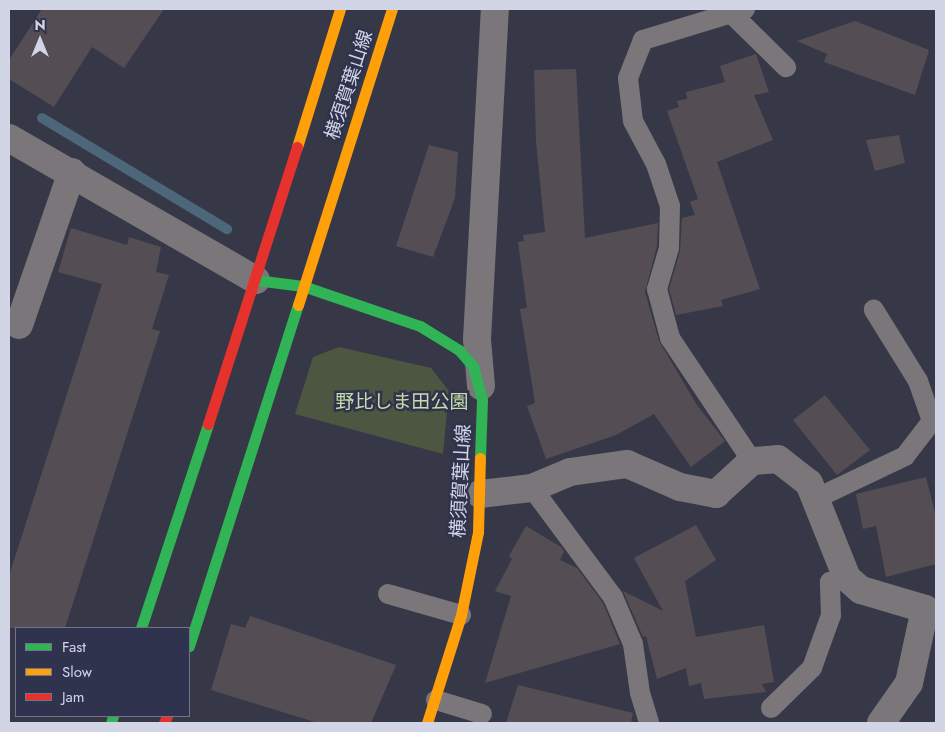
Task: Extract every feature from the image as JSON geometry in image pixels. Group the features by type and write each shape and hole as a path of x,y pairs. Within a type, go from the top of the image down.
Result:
{"main road":[{"name":"横須賀葉山線","path":"141,627 256,280 340,9"},
{"name":"横須賀葉山線","path":"190,643 392,9"},
{"name":"横須賀葉山線","path":"256,280 303,286 441,336 459,350 473,366 482,400 478,532 462,615 427,723"}],"street":[{"path":"482,400 477,339 495,9"},
{"path":"9,138 72,172 256,280"},
{"path":"19,325 72,172"},
{"path":"480,494 532,488 570,472 628,464 680,487 716,494 752,461 778,458 809,483 847,578 860,590 931,602 909,683 881,723"}],"lane":[{"path":"752,461 670,338 657,289 669,248 670,206 656,164 633,121 628,78 643,40 736,10 786,67"},
{"path":"815,499 905,456 932,421 918,382 874,310"},
{"path":"532,488 613,597 633,644 640,693 649,723"},
{"path":"771,708 812,668 832,615 830,582 847,578"},
{"path":"388,594 462,615"},
{"path":"436,700 482,714"}],"green space":[{"name":"野比しま田公園","path":"339,347 431,368 449,391 443,454 295,414 313,357"}],"building":[{"path":"42,9 164,9 124,68 92,47 54,107 9,79 9,60"},
{"path":"855,21 929,50 915,95 824,62 827,54 797,41"},
{"path":"756,54 769,92 754,95 773,140 717,162 760,289 721,300 723,306 676,315 669,289 680,251 682,218 695,215 690,202 698,199 667,111 679,107 677,101 687,99 686,92 725,82 720,66"},
{"path":"576,69 585,238 658,223 657,246 645,292 659,341 697,405 725,441 691,467 654,414 616,435 546,459 527,406 535,403 520,309 527,308 518,242 524,241 523,235 545,232 536,142 534,70"},
{"path":"899,135 905,163 875,171 866,140"},
{"path":"429,145 458,152 455,198 433,257 396,246"},
{"path":"71,228 127,245 129,237 161,247 156,272 169,275 152,329 160,331 65,627 9,628 9,576 102,284 58,272"},
{"path":"825,395 870,450 837,475 793,420"},
{"path":"926,477 936,517 936,564 886,577 876,526 863,529 856,494"},
{"path":"696,525 716,560 685,581 696,637 764,625 774,682 762,684 766,692 704,699 701,683 689,686 686,668 657,679 646,636 643,637 623,591 663,611 634,558"},
{"path":"526,526 561,547 564,551 560,560 577,568 603,603 620,644 485,683 511,596 495,591 512,559 509,556"},
{"path":"250,616 396,665 371,723 318,723 211,690 231,624 245,628"},
{"path":"518,685 633,713 631,723 506,723"}],"waterway":[{"path":"42,118 227,229"}],"traffic: fast":[{"path":"256,280 303,286 420,326 459,350 473,366 482,400 480,458"},
{"path":"190,643 298,305"},
{"path":"141,627 208,424"},
{"path":"111,723 113,717"}],"traffic: slow":[{"path":"297,147 340,9"},
{"path":"298,305 392,9"},
{"path":"427,723 461,615 478,532 480,458"}],"traffic: jam":[{"path":"208,424 297,147"},
{"path":"164,723 167,717"}]}
